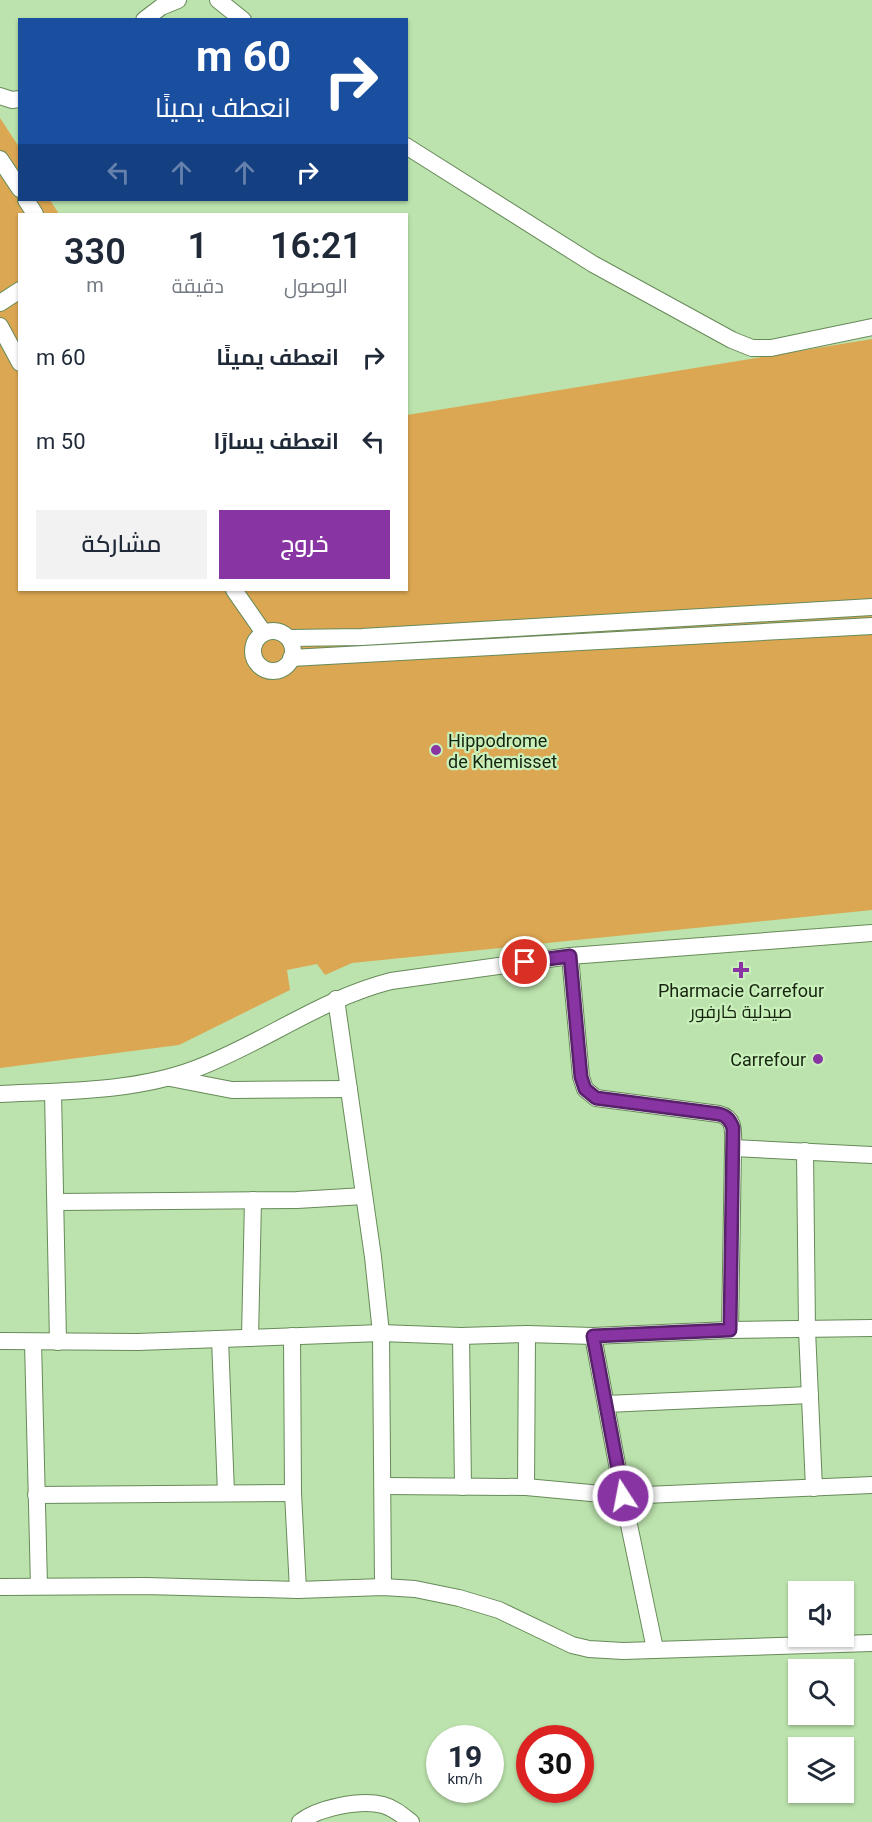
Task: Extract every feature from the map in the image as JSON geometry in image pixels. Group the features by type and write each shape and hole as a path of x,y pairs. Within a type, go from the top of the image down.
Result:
{"street":[{"path":"147,18 161,7 178,0"},
{"path":"218,0 240,18"},
{"path":"0,96 12,100 18,99"},
{"path":"408,147 593,264 732,340 752,348 771,348 872,327"},
{"path":"0,159 18,186"},
{"path":"0,303 18,291"},
{"path":"0,326 18,359"},
{"path":"235,591 264,633"},
{"path":"289,638 292,644 291,658 285,666 276,670 260,666 254,656 254,645 259,636 277,631 289,638 362,637 872,607"},
{"path":"291,658 849,626 872,627"},
{"path":"0,1094 101,1088 170,1078 230,1054 336,999 391,981 570,956 872,933"},
{"path":"570,956 581,1077 585,1089 596,1098 726,1116 731,1121 734,1148 730,1330"},
{"path":"336,999 381,1333 383,1587"},
{"path":"170,1078 232,1090 349,1089"},
{"path":"53,1092 58,1342"},
{"path":"734,1148 872,1155"},
{"path":"805,1151 807,1330 814,1488"},
{"path":"57,1202 253,1200 364,1196"},
{"path":"249,1338 253,1200"},
{"path":"0,1341 220,1339 381,1333 461,1336 527,1334 593,1336 730,1330 872,1328"},
{"path":"526,1487 527,1334"},
{"path":"292,1336 293,1493 298,1590"},
{"path":"461,1336 463,1486"},
{"path":"593,1336 655,1649"},
{"path":"220,1339 226,1493"},
{"path":"33,1342 39,1586"},
{"path":"606,1404 810,1395"},
{"path":"384,1486 526,1487 623,1496 872,1485"},
{"path":"36,1495 293,1493"},
{"path":"0,1587 298,1590 383,1587 415,1589 459,1598 499,1610 582,1648 623,1651 872,1643"},
{"path":"300,1822 319,1811 336,1807 376,1804 394,1810 411,1822"}],"shaded area":[{"name":"Hippodrome de Khemisset","path":"0,118 18,145 18,201 51,201 58,213 18,213 18,591 408,591 408,415 872,339 872,910 352,963 325,975 317,964 287,970 290,990 179,1045 0,1068"}],"place":[{"name":"Hippodrome de Khemisset","path":"436,750"},
{"name":"Pharmacie Carrefour صيدلية كارفور","path":"741,970"},
{"name":"Carrefour","path":"818,1059"}],"route":[{"path":"525,962 570,956 581,1077 585,1089 596,1098 719,1114 731,1121 733,1128 730,1330 593,1336 623,1496"}]}
